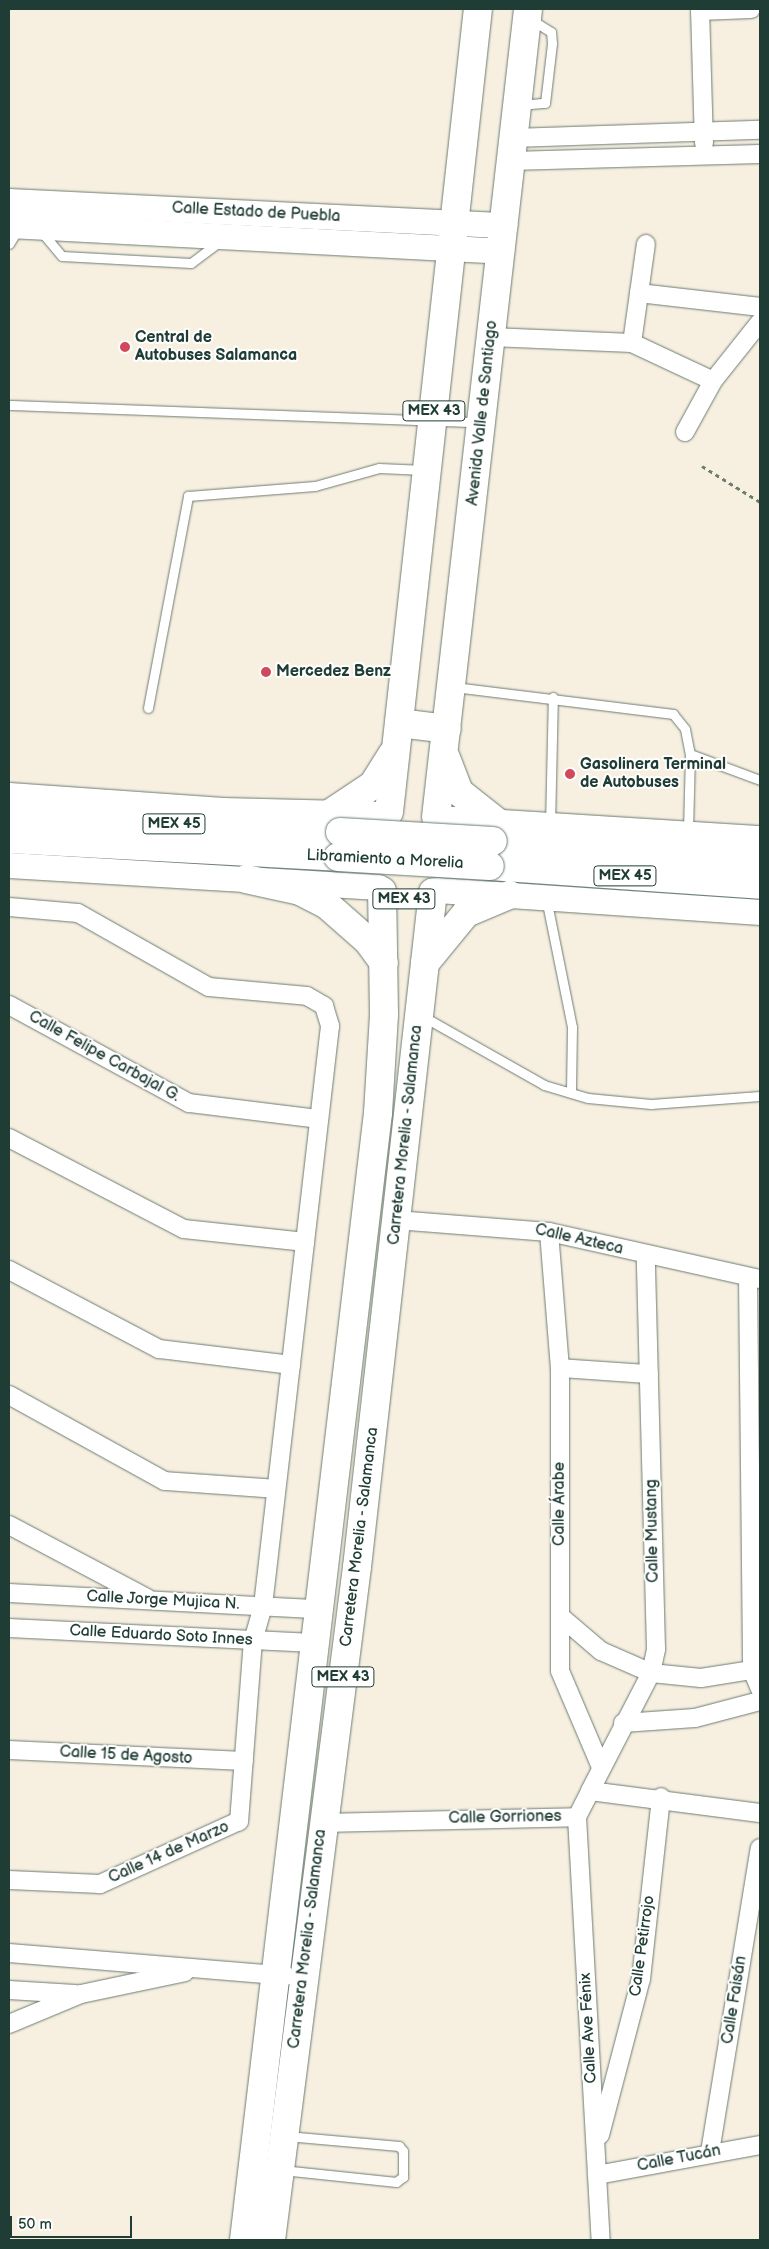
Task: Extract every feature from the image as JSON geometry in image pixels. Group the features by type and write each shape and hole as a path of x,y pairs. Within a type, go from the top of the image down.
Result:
{"main road":[{"name":"MEX 43","path":"437,818 453,841 454,859 435,891 404,899 380,889 364,866 363,849 372,826 387,813 398,731 478,9"},
{"name":"Avenida Valle de Santiago","path":"437,818 528,13"},
{"name":"Calle Estado de Puebla","path":"18,219 226,236 453,235"},
{"name":"Calle Estado de Puebla","path":"18,219 503,238"},
{"path":"336,834 373,785 398,731 447,737 451,778 494,843"},
{"path":"9,795 336,834 387,813 413,808 494,843 550,825 760,838"},
{"name":"Libramiento a Morelia","path":"9,815 760,860"},
{"name":"Libramiento a Morelia","path":"9,839 336,834"},
{"name":"Libramiento a Morelia","path":"494,843 760,885"},
{"path":"9,865 380,889"},
{"path":"246,879 300,892 326,904 368,941 384,964"},
{"name":"Carretera Morelia - Salamanca","path":"244,2240 378,1113 384,964 380,889"},
{"path":"435,891 760,912"},
{"name":"Carretera Morelia - Salamanca","path":"271,2240 322,1823 357,1567 424,964 435,891"},
{"path":"424,964 466,912 509,895"},
{"path":"314,1643 343,1602 357,1567"}],"street":[{"path":"704,156 700,10 751,9"},
{"path":"512,149 704,132 760,130"},
{"path":"512,149 704,156 760,154"},
{"path":"632,342 646,244"},
{"path":"639,293 760,307"},
{"path":"685,432 713,381 760,322"},
{"path":"491,336 632,342 713,381"},
{"name":"Calle 14 de Marzo","path":"9,907 78,913 209,988 307,996 324,1006 330,1026 263,1606 252,1640 239,1821 100,1884 9,1880"},
{"name":"Calle Felipe Carbajal G.","path":"9,1005 189,1103 319,1119"},
{"path":"9,1138 184,1229 305,1242"},
{"name":"Calle Azteca","path":"396,1220 549,1232 646,1256 754,1278"},
{"name":"Calle Árabe","path":"549,1232 560,1368 560,1671 601,1767"},
{"name":"Calle Mustang","path":"590,1791 623,1722 651,1672 656,1649 646,1256"},
{"path":"9,1270 159,1349 291,1365"},
{"path":"754,1278 752,1670 760,1689"},
{"path":"560,1368 649,1374"},
{"path":"9,1395 165,1481 276,1490"},
{"path":"9,1525 152,1601"},
{"name":"Calle Jorge Mujica N.","path":"9,1593 318,1609"},
{"path":"560,1616 601,1651 651,1672 701,1678 752,1670"},
{"name":"Calle Eduardo Soto Innes","path":"9,1628 314,1643"},
{"path":"623,1722 695,1718 760,1701"},
{"name":"Calle 15 de Agosto","path":"9,1750 244,1761"},
{"path":"590,1791 661,1797 760,1813"},
{"name":"Calle Gorriones","path":"322,1823 577,1817 590,1791"},
{"name":"Calle Petirrojo","path":"596,2150 641,1980 661,1797"},
{"name":"Calle Ave Fénix","path":"577,1817 601,2240"},
{"name":"Calle Faisán","path":"710,2152 760,1848"},
{"path":"9,1954 206,1968 304,1978"},
{"path":"9,2024 81,1994 206,1968"},
{"path":"9,1990 81,1994"},
{"name":"Calle Tucán","path":"598,2175 710,2152 760,2145"}],"lane":[{"path":"9,405 433,418 482,423"},
{"path":"148,708 188,496 315,486 379,468 427,470"},
{"path":"452,686 553,697 674,714 685,730 690,754 688,834"},
{"path":"550,825 553,697"},
{"path":"690,754 760,780"},
{"path":"546,897 572,1027 571,1093"},
{"path":"419,1014 544,1085 571,1093 650,1104 760,1096"},
{"path":"280,2170 396,2182 403,2177 403,2151 399,2146 284,2136"}],"path":[{"path":"702,466 760,502"}],"place":[{"name":"Central de Autobuses Salamanca","path":"125,347"},
{"name":"Mercedez Benz","path":"266,672"},
{"name":"Gasolinera Terminal de Autobuses","path":"570,774"}]}
